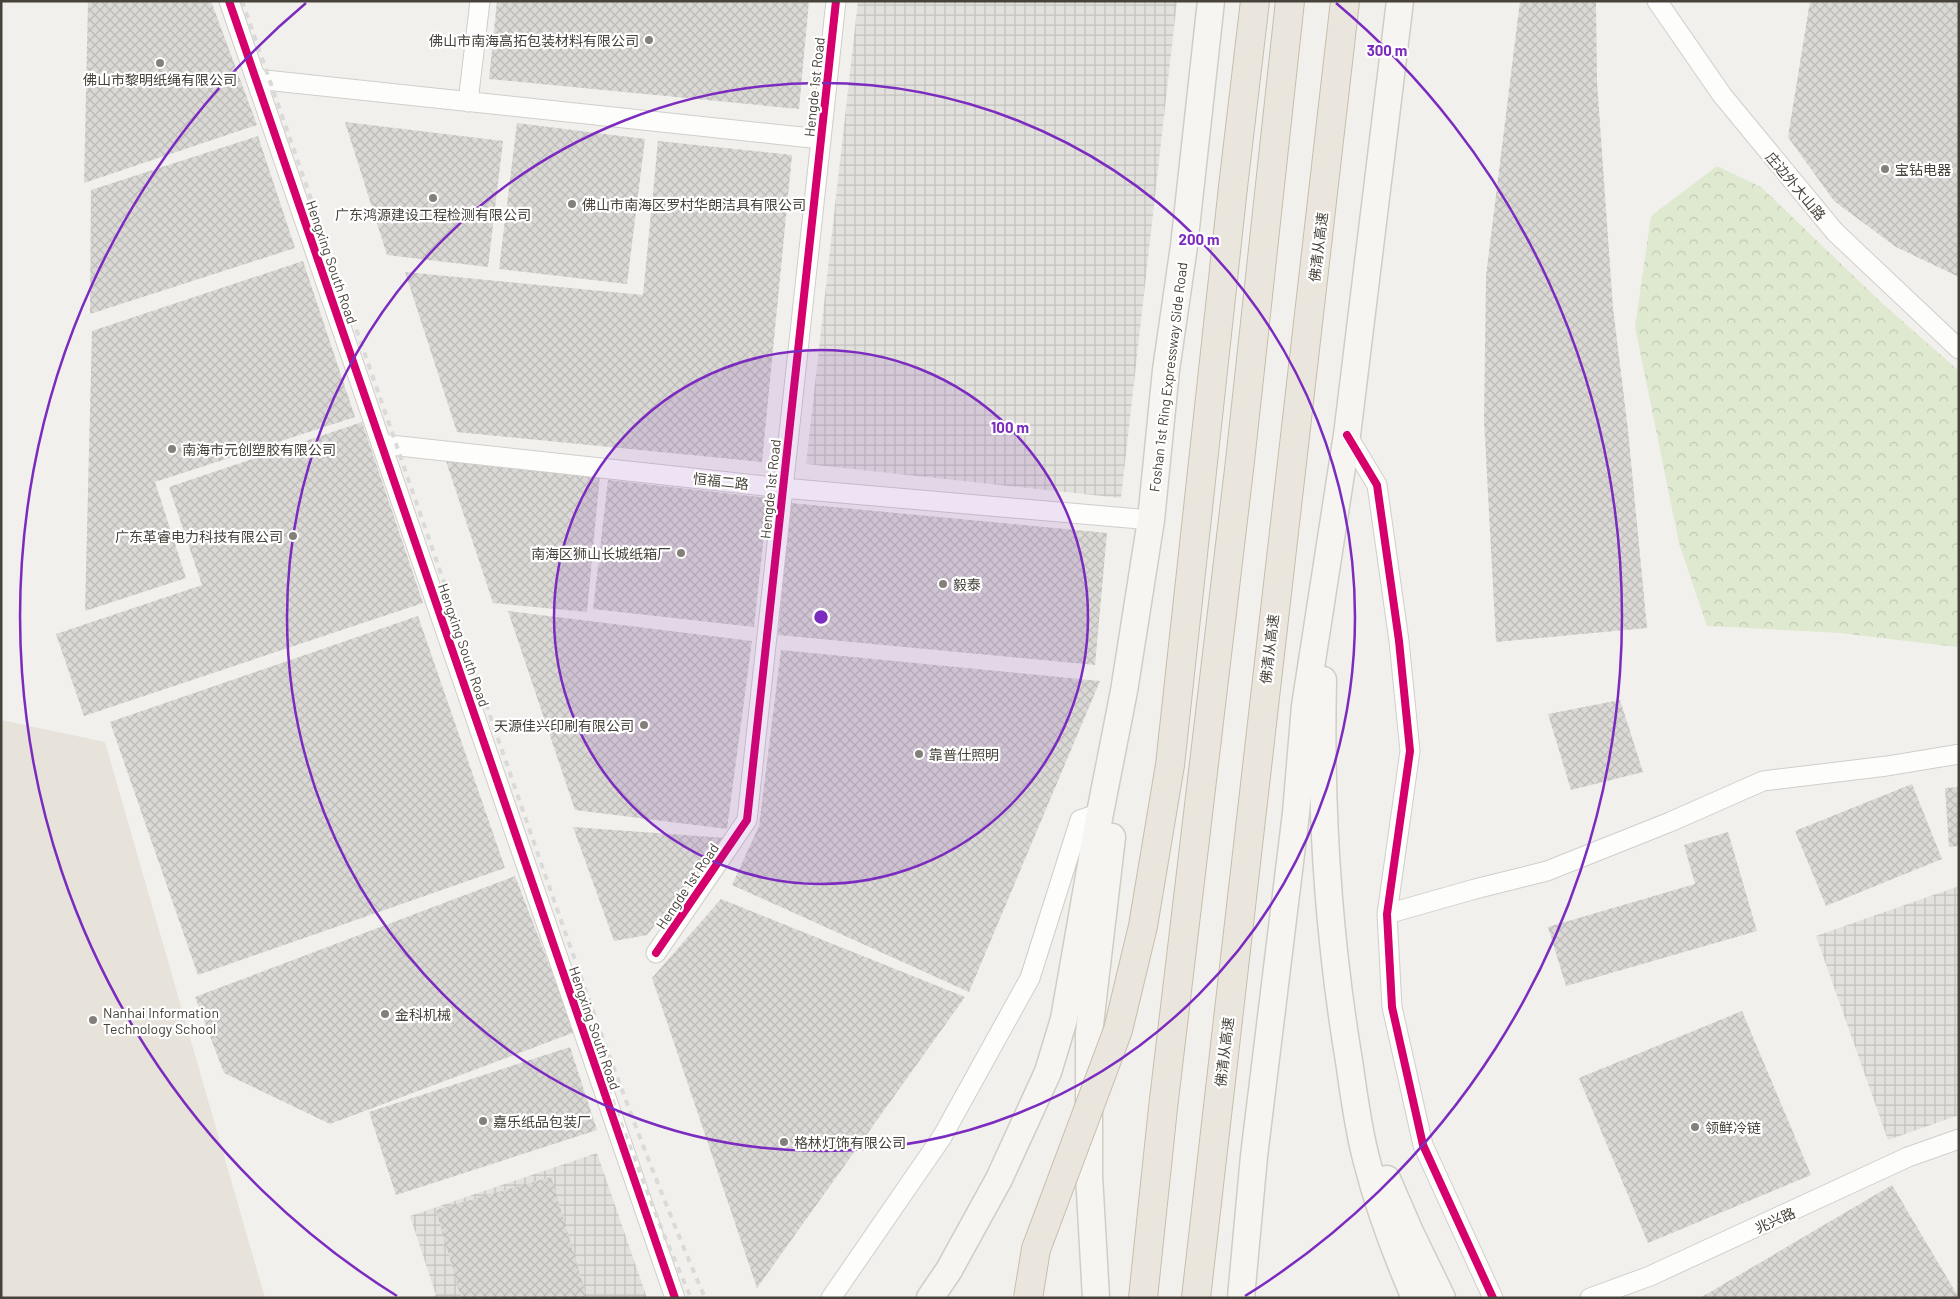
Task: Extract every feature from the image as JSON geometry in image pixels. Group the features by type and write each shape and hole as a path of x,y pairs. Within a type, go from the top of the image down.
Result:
{"highway":[{"path":"1028,1298 1036,1250 1118,1030 1142,926 1170,765 1255,1"},
{"path":"1144,1298 1162,1118 1243,432 1290,1"},
{"name":"佛清从高速","path":"1196,1298 1345,1"}],"main road":[{"name":"Foshan 1st Ring Expressway Side Road","path":"1124,691 1151,520 1166,370 1184,246 1211,1"},
{"path":"1241,1298 1254,1156 1296,814 1305,706 1347,435 1400,1"},
{"path":"1328,558 1322,727 1323,799 1326,859 1341,1017 1358,1122 1368,1168 1380,1209 1415,1298"},
{"path":"930,1298 948,1270 999,1179 1048,1072 1064,1019 1100,813 1124,691"},
{"path":"1096,1298 1089,1175 1089,1033 1115,816 1124,691"},
{"path":"1348,1059 1380,1160 1393,1194 1442,1298"}],"street":[{"name":"Hengxing South Road","path":"229,1 675,1298"},
{"path":"468,102 480,1"},
{"name":"Hengde 1st Road","path":"656,953 747,820 836,1"},
{"name":"庄边外大山路","path":"1658,1 1722,95 1835,232 1959,349"},
{"path":"256,79 821,139"},
{"path":"1347,435 1377,486 1399,641 1410,751 1388,914 1392,1007 1423,1145 1493,1298"},
{"name":"恒福二路","path":"381,444 783,488 1151,520"},
{"path":"1388,914 1547,871 1670,822 1763,781 1887,766 1959,754"},
{"path":"832,1298 942,1137 1030,978 1080,820 1100,813"},
{"name":"兆兴路","path":"1590,1298 1650,1276 1908,1158 1959,1139"}],"shaded area":[{"path":"858,1 1177,1 1121,498 806,464"},
{"name":"Nanhai Information Technology School","path":"1,720 105,742 265,1298 1,1298"},
{"path":"1959,886 1959,1115 1888,1140 1816,936"},
{"path":"597,1153 647,1298 430,1298 436,1295 410,1216"}],"green space":[{"path":"1717,166 1761,187 1883,304 1959,371 1959,645 1956,647 1840,633 1707,626 1679,543 1635,327 1651,216"}],"building":[{"name":"佛山市黎明纸绳有限公司","path":"88,1 211,1 257,125 84,183"},
{"name":"佛山市南海高拓包装材料有限公司","path":"497,1 809,1 799,109 489,79"},
{"path":"1520,1 1596,1 1597,82 1613,308 1628,430 1647,628 1496,642 1484,420 1486,276"},
{"name":"宝钻电器","path":"1810,1 1959,1 1959,277 1896,247 1834,201 1788,137"},
{"name":"广东鸿源建设工程检测有限公司","path":"345,122 503,141 488,267 387,255"},
{"name":"佛山市南海区罗村华朗洁具有限公司","path":"517,123 645,139 627,284 499,269"},
{"path":"258,136 295,248 90,314 91,190"},
{"path":"658,141 792,155 762,462 457,432 405,272 643,295"},
{"name":"南海市元创塑胶有限公司","path":"303,261 355,417 155,482 186,578 85,611 92,331"},
{"name":"广东革睿电力科技有限公司","path":"362,422 423,603 84,716 56,634 202,585 169,487"},
{"path":"446,461 600,475 587,612 493,603"},
{"name":"南海区狮山长城纸箱厂","path":"608,480 768,498 754,627 593,609"},
{"name":"毅泰","path":"791,503 1107,533 1095,665 778,635"},
{"name":"天源佳兴印刷有限公司","path":"508,611 752,641 727,829 575,810"},
{"path":"418,616 505,868 198,975 110,722"},
{"name":"靠普仕照明","path":"781,650 1100,681 969,992 732,885 759,826"},
{"path":"1620,700 1643,772 1571,790 1548,714"},
{"path":"1912,784 1942,859 1826,906 1795,831"},
{"path":"1959,787 1959,846 1949,847 1945,788"},
{"path":"573,827 726,838 647,935 614,941"},
{"path":"1728,832 1757,931 1566,986 1548,927 1695,884 1684,845"},
{"name":"金科机械","path":"515,876 575,1032 330,1124 224,1073 195,997"},
{"name":"格林灯饰有限公司","path":"721,899 965,997 757,1288 652,978"},
{"name":"领鲜冷链","path":"1742,1011 1811,1175 1648,1243 1579,1078"},
{"name":"嘉乐纸品包装厂","path":"570,1047 597,1130 396,1195 369,1112"},
{"path":"551,1177 587,1298 461,1298 436,1210"},
{"path":"1892,1185 1959,1298 1700,1298"}],"railway":[{"path":"228,1 534,881 616,1110 664,1235 691,1298"},
{"path":"242,1 591,1004 646,1152 705,1298"}],"cycle path":[{"path":"229,1 675,1298"},
{"path":"656,953 747,820 836,1"},
{"path":"1347,435 1377,485 1399,641 1410,751 1387,914 1392,1007 1423,1145 1493,1298"}],"place":[{"name":"佛山市南海高拓包装材料有限公司","path":"649,40"},
{"name":"佛山市黎明纸绳有限公司","path":"160,63"},
{"name":"宝钻电器","path":"1885,169"},
{"name":"广东鸿源建设工程检测有限公司","path":"433,198"},
{"name":"佛山市南海区罗村华朗洁具有限公司","path":"572,204"},
{"name":"南海市元创塑胶有限公司","path":"172,449"},
{"name":"广东革睿电力科技有限公司","path":"293,536"},
{"name":"南海区狮山长城纸箱厂","path":"681,553"},
{"name":"毅泰","path":"943,584"},
{"name":"天源佳兴印刷有限公司","path":"644,725"},
{"name":"靠普仕照明","path":"919,754"},
{"name":"金科机械","path":"385,1014"},
{"name":"Nanhai Information Technology School","path":"93,1020"},
{"name":"嘉乐纸品包装厂","path":"483,1121"},
{"name":"领鲜冷链","path":"1695,1127"},
{"name":"格林灯饰有限公司","path":"784,1142"}]}
